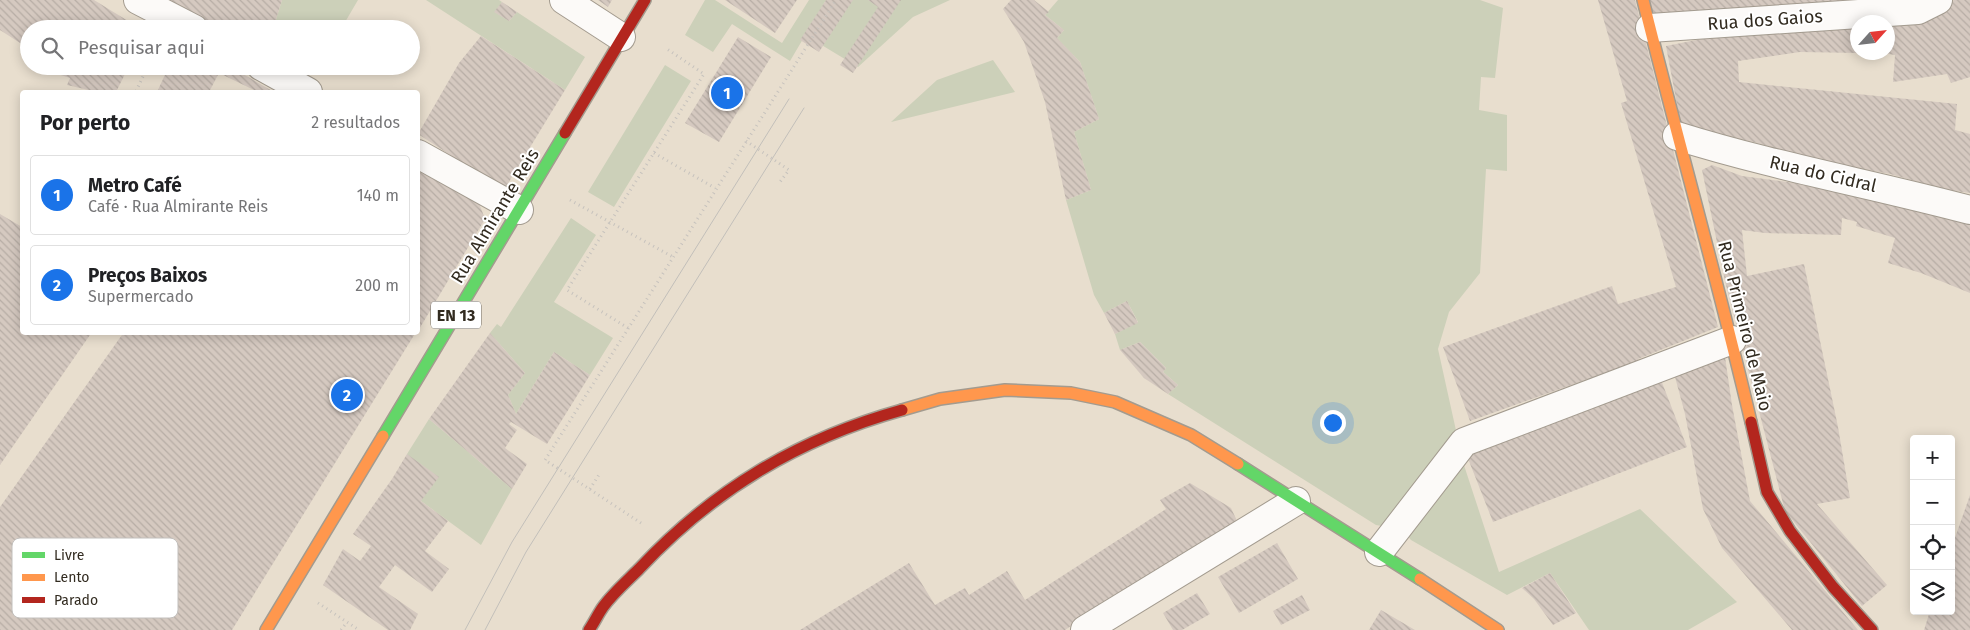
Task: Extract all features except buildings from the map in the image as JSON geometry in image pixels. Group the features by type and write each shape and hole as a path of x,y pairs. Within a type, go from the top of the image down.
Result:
{"street":[{"path":"138,0 177,20"},
{"path":"564,0 622,37"},
{"name":"Rua Almirante Reis","path":"266,630 645,0"},
{"name":"Rua Primeiro de Maio","path":"1643,0 1677,136 1732,340 1767,492 1790,531 1833,587 1872,630"},
{"name":"Rua dos Gaios","path":"1650,28 1918,10 1938,0"},
{"path":"277,75 304,90"},
{"name":"Rua do Cidral","path":"1677,136 1734,154 1970,210"},
{"path":"420,155 519,210"},
{"path":"1379,552 1464,442 1732,340"},
{"path":"589,630 602,607 667,539 723,493 791,452 862,420 940,399 1005,390 1071,393 1115,402 1191,435 1379,552 1498,630"},
{"path":"1086,630 1296,501"}],"path":[{"path":"667,539 545,460 715,188 836,0"},
{"path":"628,328 567,290 704,74 667,49"},
{"path":"136,90 144,75"},
{"path":"746,141 789,170 780,182"},
{"path":"654,152 715,188"},
{"path":"570,200 673,257"},
{"path":"590,489 600,473"},
{"path":"317,603 359,630"},
{"path":"341,630 347,622"}],"green space":[{"path":"282,0 358,0 346,20 276,20"},
{"path":"426,0 499,0 502,2 495,12 509,21 517,12 585,57 565,90"},
{"path":"705,0 715,0 782,43 809,0 826,0 790,61 732,24 713,52 685,35"},
{"path":"840,0 950,0 913,17 858,67 815,41"},
{"path":"1058,0 1480,0 1503,8 1495,78 1481,77 1479,110 1507,115 1507,171 1486,169 1480,273 1449,312 1438,349 1457,435 1388,527 1376,525 1168,394 1178,385 1163,372 1166,368 1140,342 1120,350 1115,334 1138,322 1127,301 1104,313 1094,295 1066,200 1091,190 1074,132 1099,119 1080,62 1057,38 1064,30 1045,15"},
{"path":"993,60 1015,92 891,122 937,80"},
{"path":"665,65 691,81 614,207 588,192"},
{"path":"571,218 596,235 554,302 613,338 590,375 554,352 516,414 508,395 525,373 490,333 497,324 501,327"},
{"path":"429,419 512,489 481,545 421,501 407,454"},
{"path":"1460,453 1499,572 1640,509 1737,602 1688,630 1589,630 1550,573 1507,595 1411,540 1406,534"}],"tram line":[{"path":"465,630 512,542 789,99"},
{"path":"485,630 526,552 804,108"}],"traffic: fast":[{"path":"383,436 565,133"},
{"path":"1238,464 1420,579"}],"traffic: slow":[{"path":"1643,0 1751,422"},
{"path":"902,410 940,399 1005,390 1071,393 1115,402 1191,435 1238,464"},
{"path":"266,630 383,436"},
{"path":"1420,579 1498,630"}],"traffic: jam":[{"path":"565,133 645,0"},
{"path":"589,630 603,607 620,587 667,541 727,492 759,471 827,436 902,410"},
{"path":"1751,422 1767,492 1790,531 1833,587 1872,630"}],"place":[{"name":"Metro Café","path":"727,93"},
{"name":"Preços Baixos","path":"347,395"}]}
